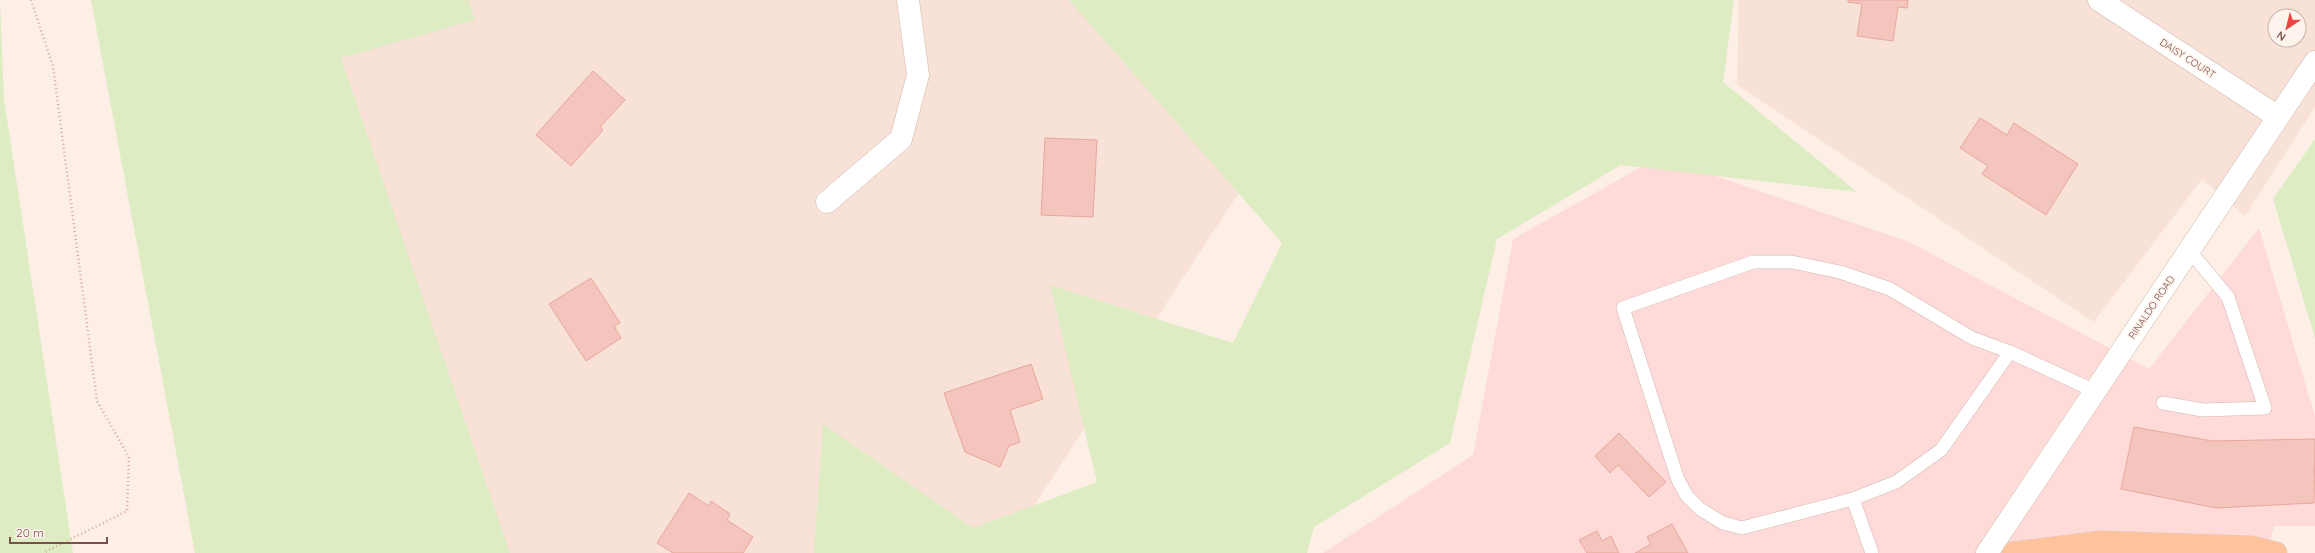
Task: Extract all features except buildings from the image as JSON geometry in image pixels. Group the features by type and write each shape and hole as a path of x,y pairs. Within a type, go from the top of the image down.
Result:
{"main road":[{"path":"2013,553 2102,542 2251,546 2276,553"}],"street":[{"path":"827,202 901,139 918,75 908,0"},
{"name":"DAISY COURT","path":"2098,0 2278,117"},
{"name":"RINALDO ROAD","path":"1987,553 2315,62"}],"lane":[{"path":"2163,402 2203,410 2265,408 2228,297 2188,250"},
{"path":"2010,352 1941,450 1896,482 1853,500 1742,528 1723,523 1700,509 1687,496 1678,480 1623,308 1753,262 1792,262 1840,272 1890,289 1972,338 2010,352 2095,391"},
{"path":"1853,500 1872,553"}],"path":[{"path":"31,0 52,66 97,401 130,457 127,511 43,553"}],"shaded area":[{"path":"312,0 1365,0 1003,553 501,553"},
{"path":"1739,0 2315,0 2315,107 2245,216 2202,179 2094,322 1737,85"},
{"path":"1659,157 1907,241 2149,369 2259,228 2315,416 2315,526 2274,526 2267,553 1323,553 1473,455 1513,239"}],"green space":[{"path":"0,0 4,99 73,553 0,553"},
{"path":"91,0 468,0 475,20 341,58 510,553 195,553"},
{"path":"1069,0 1734,0 1723,82 1857,192 1621,165 1497,239 1450,443 1314,527 1307,553 814,553 823,424 973,528 1097,482 1050,285 1233,343 1282,243"},
{"path":"2315,139 2315,338 2273,199"}]}
